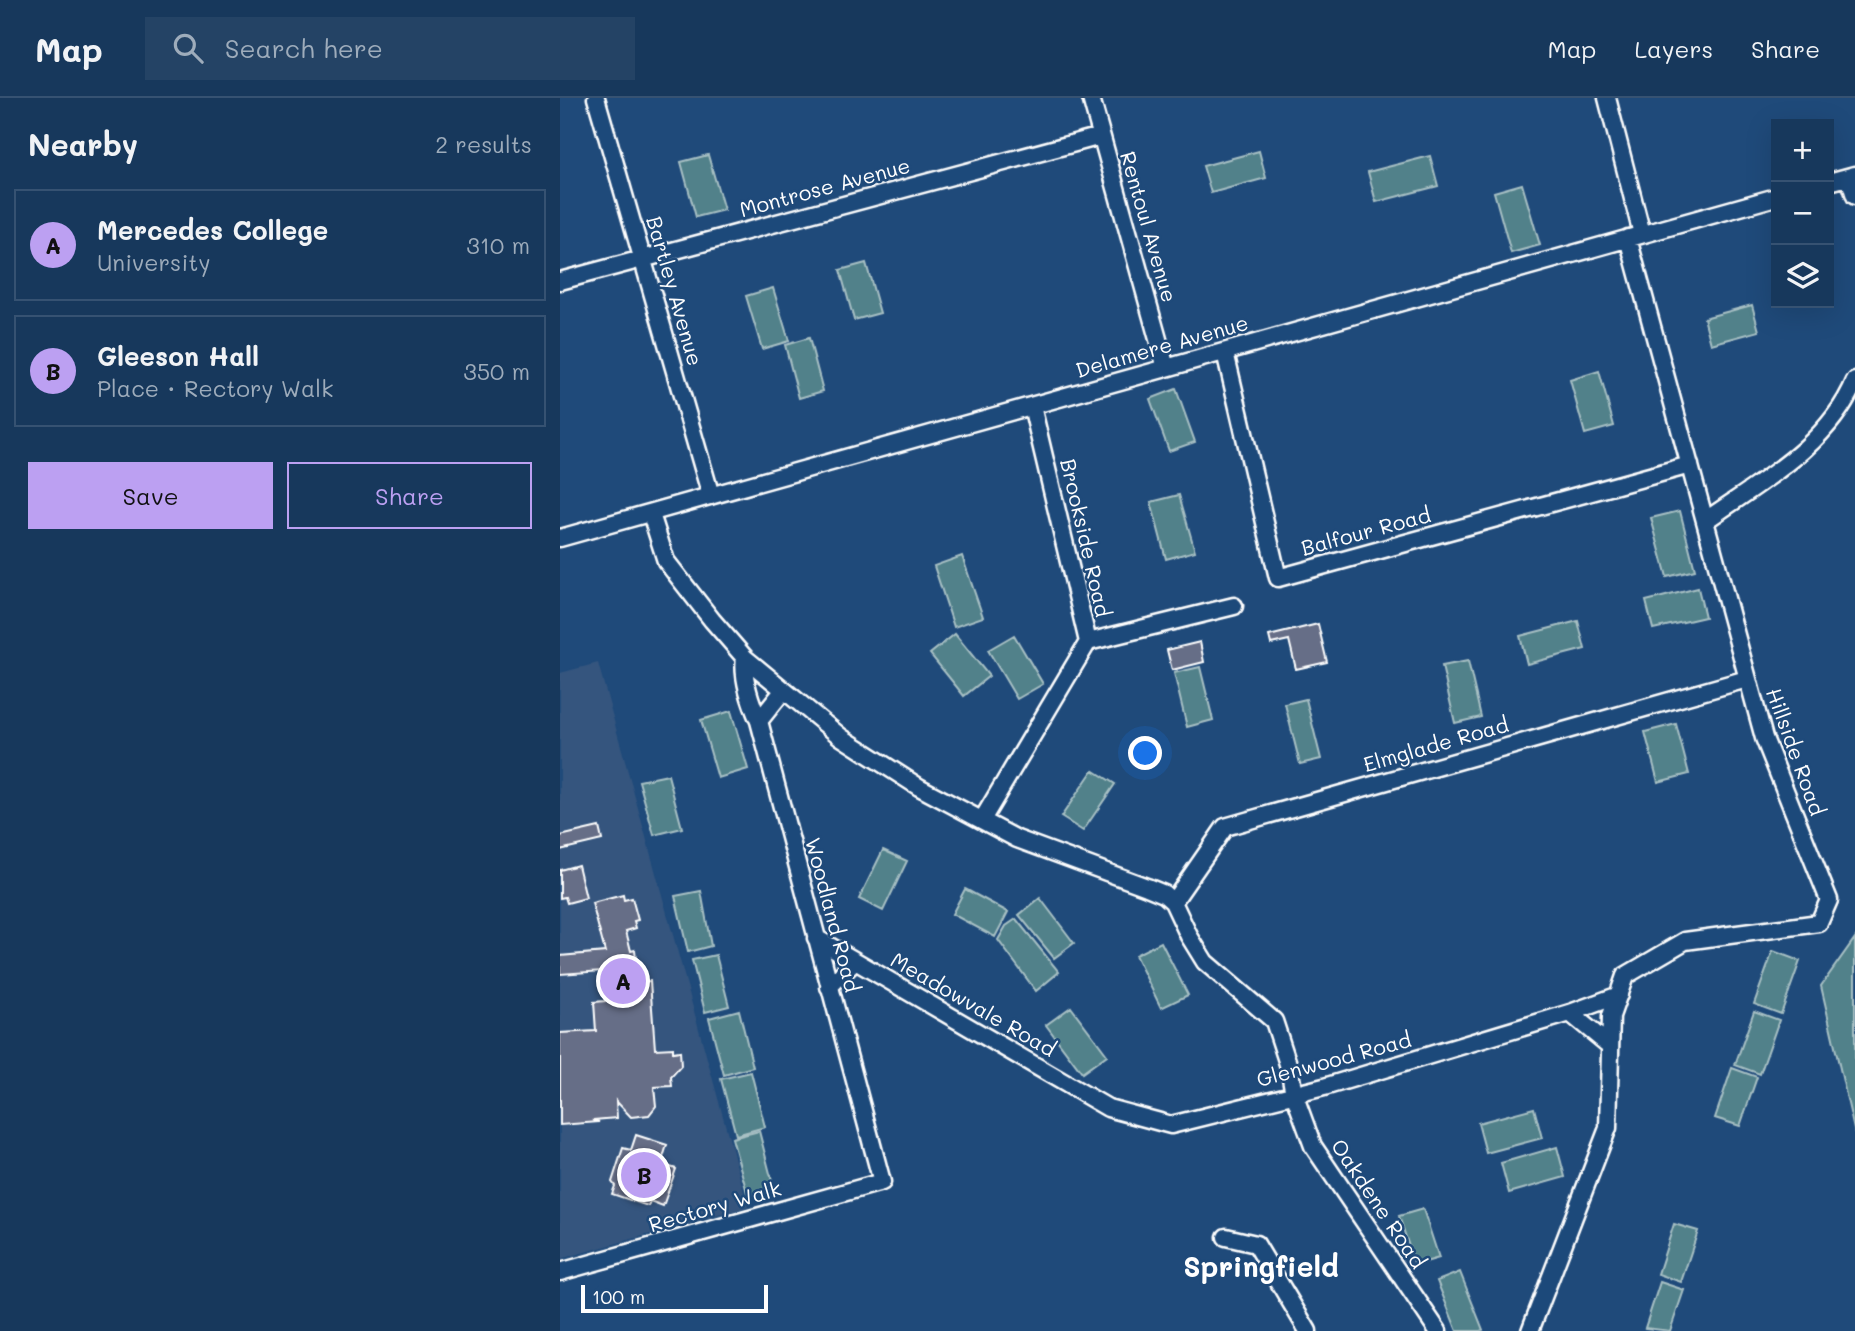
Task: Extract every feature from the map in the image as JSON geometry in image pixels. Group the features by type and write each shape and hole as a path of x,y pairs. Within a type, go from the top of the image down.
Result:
{"street":[{"name":"Bartley Avenue","path":"596,98 711,496"},
{"name":"Rentoul Avenue","path":"1091,98 1166,368"},
{"name":"Hillside Road","path":"1530,1331 1608,1128 1611,1016 1625,976 1685,941 1819,923 1829,900 1765,738 1747,679 1690,465 1635,236 1607,98"},
{"name":"Montrose Avenue","path":"560,281 1101,135"},
{"path":"1834,181 1852,176 1855,196"},
{"name":"Delamere Avenue","path":"560,538 1771,198"},
{"name":"Balfour Road","path":"1225,352 1278,578 1690,465"},
{"path":"1705,521 1791,461 1829,422 1843,404 1855,381"},
{"name":"Brookside Road","path":"982,820 1088,642 1032,406"},
{"path":"651,514 666,561 690,594 746,658 818,720 865,754 919,787 1017,839 1156,891 1173,902"},
{"path":"1088,642 1234,606"},
{"name":"Woodland Road","path":"746,658 745,675 753,707 759,721 882,1182"},
{"name":"Elmglade Road","path":"1173,902 1225,827 1747,679"},
{"path":"759,721 783,691"},
{"name":"Oakdene Road","path":"1173,902 1205,962 1274,1021 1289,1067 1294,1094 1313,1146 1438,1331"},
{"name":"Meadowvale Road","path":"816,938 1108,1108"},
{"path":"829,987 855,961"},
{"name":"Glenwood Road","path":"1108,1108 1171,1125 1294,1094 1570,1013 1619,995"},
{"path":"1570,1013 1611,1046"},
{"name":"Rectory Walk","path":"560,1272 882,1182"},
{"path":"1226,1237 1256,1244 1308,1331"}],"shaded area":[{"path":"598,663 748,1207 560,1259 560,673"}],"green space":[{"path":"1259,151 1266,178 1211,193 1203,166"},
{"path":"708,155 724,210 696,217 681,162"},
{"path":"1430,156 1438,186 1376,202 1368,172"},
{"path":"1522,184 1540,245 1511,253 1494,192"},
{"path":"866,263 880,313 854,320 840,270"},
{"path":"773,288 789,341 762,349 746,296"},
{"path":"1752,305 1759,331 1711,344 1704,318"},
{"path":"809,338 823,391 799,398 785,345"},
{"path":"1599,371 1614,426 1585,434 1570,380"},
{"path":"1176,389 1195,442 1169,451 1150,399"},
{"path":"1179,495 1195,551 1166,559 1151,502"},
{"path":"1680,511 1695,570 1667,577 1651,518"},
{"path":"962,556 983,617 954,627 934,566"},
{"path":"1698,588 1705,617 1653,629 1646,601"},
{"path":"1578,621 1585,649 1527,664 1520,636"},
{"path":"955,634 989,676 964,696 930,654"},
{"path":"1014,635 1043,684 1017,699 988,650"},
{"path":"1468,661 1481,717 1455,723 1442,666"},
{"path":"1200,667 1213,720 1187,727 1174,673"},
{"path":"1306,699 1321,759 1300,764 1285,704"},
{"path":"731,711 748,769 718,778 701,720"},
{"path":"1676,724 1689,774 1658,782 1645,732"},
{"path":"1093,770 1115,784 1083,831 1061,817"},
{"path":"668,775 682,828 654,835 639,781"},
{"path":"883,850 907,861 883,911 859,899"},
{"path":"965,889 1008,912 995,937 952,914"},
{"path":"701,891 711,946 688,952 675,896"},
{"path":"1040,898 1074,943 1054,958 1019,915"},
{"path":"1016,919 1059,972 1036,991 998,940 1006,926"},
{"path":"1855,938 1855,1134 1821,986"},
{"path":"1161,942 1188,995 1161,1008 1135,955"},
{"path":"1773,951 1800,961 1781,1014 1754,1004"},
{"path":"716,955 729,1006 705,1012 692,960"},
{"path":"1071,1007 1107,1055 1082,1073 1046,1025"},
{"path":"739,1010 753,1067 724,1075 709,1018"},
{"path":"1754,1011 1779,1020 1760,1074 1735,1065"},
{"path":"1732,1068 1757,1077 1740,1126 1715,1118"},
{"path":"751,1072 765,1127 736,1135 721,1079"},
{"path":"1534,1108 1542,1138 1486,1153 1478,1123"},
{"path":"759,1131 774,1189 748,1196 732,1138"},
{"path":"1557,1147 1565,1177 1509,1193 1501,1163"},
{"path":"1423,1209 1439,1258 1415,1265 1399,1216"},
{"path":"1674,1224 1698,1231 1681,1282 1658,1274"},
{"path":"1460,1272 1483,1330 1457,1331 1437,1281"},
{"path":"1660,1282 1684,1290 1670,1331 1645,1328"}],"building":[{"path":"1318,624 1327,662 1296,669 1289,640 1271,644 1269,636"},
{"path":"1200,642 1204,662 1172,670 1167,650"},
{"path":"599,827 602,840 560,850 560,836"},
{"path":"578,865 586,898 567,903 565,897 560,898 560,870"},
{"path":"623,895 624,900 632,898 638,920 634,921 636,928 626,931 631,951 635,950 638,982 650,981 655,1049 673,1048 673,1052 680,1051 681,1066 671,1077 672,1086 654,1087 656,1106 649,1115 631,1117 616,1101 617,1118 560,1125 560,1033 596,1031 594,1002 605,1001 603,971 560,974 560,956 605,952 592,903"},
{"path":"636,1135 667,1145 661,1164 676,1169 663,1206 650,1201 648,1206 612,1194 615,1186 612,1182 623,1148 631,1150"}],"place":[{"name":"Mercedes College","path":"623,981"},
{"name":"Gleeson Hall","path":"644,1175"}],"district":[{"name":"Springfield","path":"1261,1267"}]}
